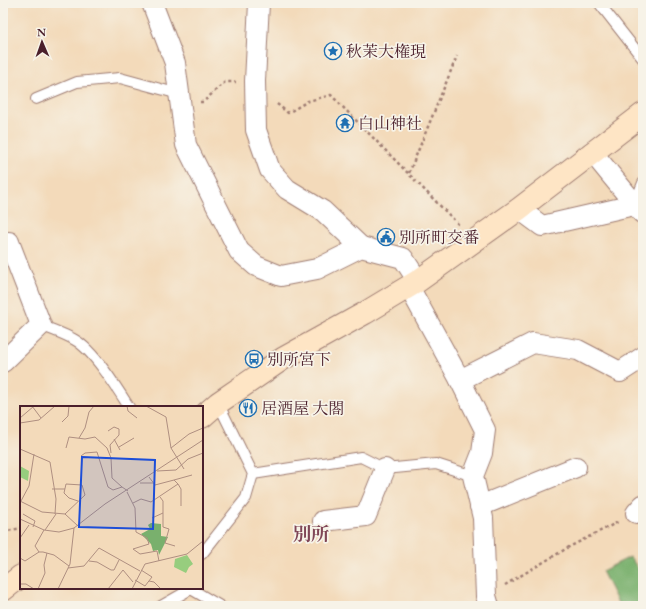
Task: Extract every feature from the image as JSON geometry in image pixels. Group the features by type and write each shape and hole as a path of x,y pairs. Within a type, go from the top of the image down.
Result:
{"street":[{"path":"152,3 175,63 186,145 239,251 256,266 280,276 317,269 361,247"},
{"path":"259,3 254,81 256,130 270,170 287,189 323,211 361,247 403,258 413,284 485,430 482,453 473,476 483,518 487,601"},
{"path":"210,410 284,358 365,314 413,284 519,209 643,114"},
{"path":"519,209 542,226 639,210 592,152"},
{"path":"3,242 9,242 41,325 3,362"},
{"path":"460,380 533,343 578,350 620,372 643,356"},
{"path":"480,506 576,467"},
{"path":"323,521 366,516 386,469"},
{"path":"3,590 20,577"}],"lane":[{"path":"599,3 642,52"},
{"path":"36,99 77,82 120,78 179,96"},
{"path":"639,210 643,183"},
{"path":"41,325 76,340 82,345 106,372 128,406"},
{"path":"210,410 253,474"},
{"path":"253,474 361,457 386,469 436,464 473,476"},
{"path":"203,553 246,498 253,474"},
{"path":"161,606 191,589 220,606"}],"path":[{"path":"409,173 457,56"},
{"path":"179,96 202,102 225,82 254,81 288,113 308,101 331,95 475,241"},
{"path":"487,601 569,547 640,509"},
{"path":"3,532 20,528"}],"green space":[{"path":"630,557 643,575 643,606 614,606 618,603 602,571"}],"place":[{"name":"秋茉大権現","path":"333,51"},
{"name":"白山神社","path":"345,123"},
{"name":"別所町交番","path":"386,237"},
{"name":"別所宮下","path":"254,359"},
{"name":"居酒屋 大閤","path":"248,408"}],"district":[{"name":"別所","path":"311,533"}]}
